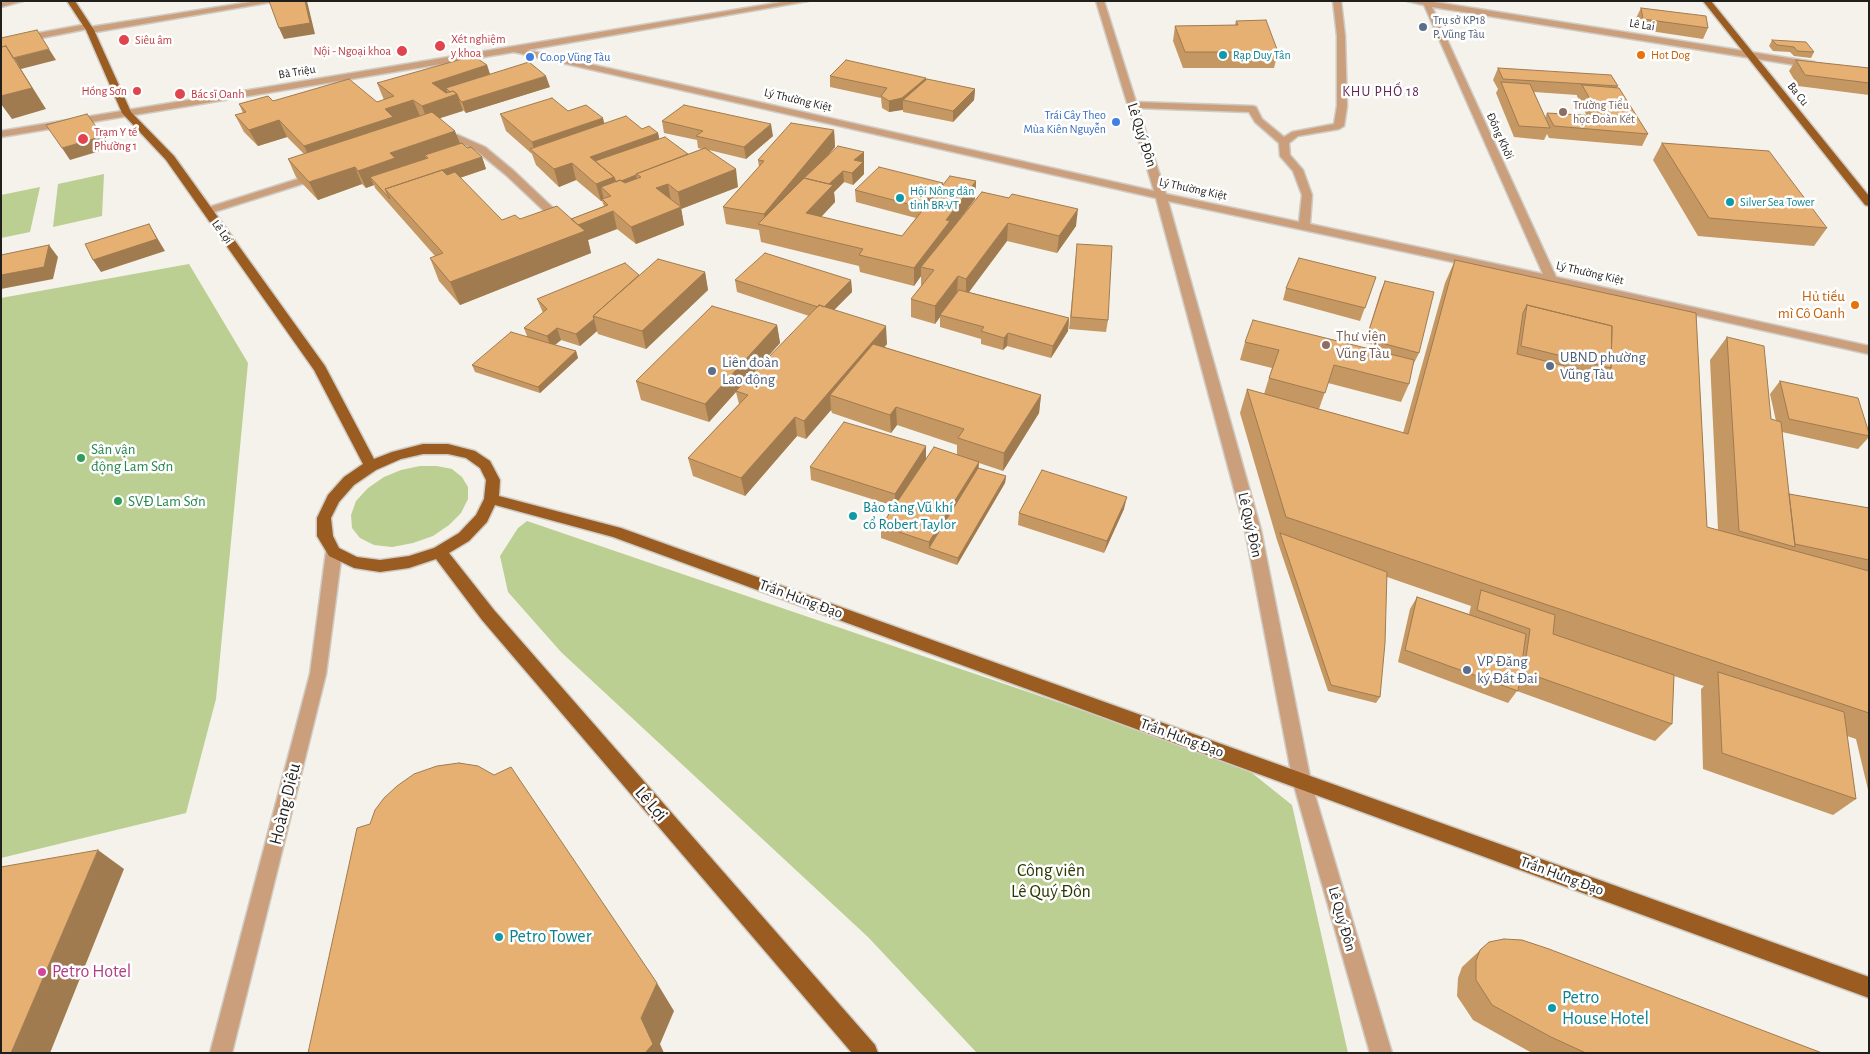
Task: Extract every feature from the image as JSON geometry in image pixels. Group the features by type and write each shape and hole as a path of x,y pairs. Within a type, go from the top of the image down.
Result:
{"main road":[{"name":"Lê Lợi","path":"70,1 88,28 127,113 170,158 320,369 371,466"},
{"name":"Ba Cu","path":"1707,1 1869,203"},
{"path":"423,449 448,449 470,454 485,465 493,480 491,498 482,518 464,537 439,552 409,562 380,566 354,562 334,552 325,536 324,518 333,499 349,481 371,466 397,455 423,449"},
{"name":"Trần Hưng Đạo","path":"491,498 616,532 1869,988"},
{"name":"Lê Lợi","path":"439,552 494,623 867,1053"}],"street":[{"path":"1,5 19,1"},
{"path":"1,43 88,28 274,1"},
{"name":"Bà Triệu","path":"1,134 804,1"},
{"name":"Lê Quý Đôn","path":"1100,1 1161,196 1253,530 1302,782 1381,1053"},
{"path":"1284,142 1295,134 1339,126 1342,106 1341,36 1337,1"},
{"name":"Lê Lai","path":"1411,1 1826,67"},
{"path":"1486,1 1490,14"},
{"name":"Đồng Khởi","path":"1427,4 1550,279"},
{"name":"Lý Thường Kiệt","path":"513,49 1161,196 1550,279 1869,350"},
{"path":"1132,105 1253,109 1258,120 1284,142 1285,156 1298,170 1307,195 1304,227"},
{"path":"425,142 458,138 481,149 568,227"},
{"path":"207,212 334,171"},
{"name":"Hoàng Diệu","path":"221,1053 318,674 334,552"}],"green space":[{"path":"104,174 102,216 53,227 58,184"},
{"path":"40,187 30,232 1,238 1,195"},
{"name":"SVĐ Lam Sơn","path":"189,264 248,363 216,699 186,813 1,858 1,298"},
{"path":"420,466 437,466 452,469 462,477 468,487 468,499 461,513 449,525 433,536 413,543 392,547 374,545 360,538 352,528 351,515 356,501 368,488 384,477 401,470"},
{"name":"Công viên Lê Quý Đôn","path":"527,521 1242,765 1292,805 1348,1053 977,1053 868,937 561,652 508,592 500,556 518,528"}],"building":[{"path":"269,1 305,1 310,23 279,28"},
{"path":"1641,8 1706,16 1708,28 1643,19"},
{"path":"1266,20 1278,52 1185,52 1175,26 1238,25 1236,21"},
{"path":"37,30 49,49 13,58 6,46 1,47 1,38"},
{"path":"1772,40 1806,42 1814,52 1797,51 1794,47 1777,45"},
{"path":"6,46 32,88 1,96 1,47"},
{"path":"469,57 478,59 487,65 432,83 446,93 453,91 457,94 422,106 413,100 385,109 393,117 304,146 279,120 249,130 235,115 246,112 239,104 268,96 273,101 349,79 377,102 394,96 377,83"},
{"path":"846,60 926,78 902,98 889,101 881,96 887,88 830,76"},
{"path":"1796,60 1869,68 1869,83 1805,75"},
{"path":"529,62 546,76 462,102 457,94 453,91 450,92 446,88"},
{"path":"1498,68 1611,75 1618,86 1503,79"},
{"path":"927,79 975,89 953,111 903,100"},
{"path":"1501,82 1530,84 1550,128 1519,126"},
{"path":"1582,85 1619,88 1648,134 1554,126 1547,113 1599,116 1601,118"},
{"path":"552,98 568,111 586,105 603,118 532,142 500,114"},
{"path":"684,105 771,124 744,147 696,136 703,131 662,121"},
{"path":"432,112 455,131 390,153 395,158 358,171 355,167 309,182 288,159"},
{"path":"87,114 103,136 62,148 46,125"},
{"path":"626,116 642,129 649,126 658,133 590,157 614,177 596,184 572,163 554,169 530,149"},
{"path":"791,123 834,130 764,214 723,207 764,161 758,160"},
{"path":"665,137 688,154 616,182 614,177 595,161"},
{"path":"462,143 467,148 471,147 482,157 385,189 390,199 370,177 428,158 425,155"},
{"path":"1662,143 1769,151 1827,228 1709,218"},
{"path":"838,146 864,152 854,160 863,162 852,173 843,171 829,184 804,178"},
{"path":"705,148 736,169 678,192 668,184 656,188 681,207 631,227 613,211 578,225 571,219 608,205 602,199 611,196 601,187 620,180 625,183 641,177 636,174"},
{"path":"879,167 943,183 920,207 855,190"},
{"path":"442,170 447,175 455,172 502,220 515,215 520,219 557,206 585,231 450,282 430,258 443,253 385,189"},
{"path":"950,176 976,181 946,220 950,221 914,268 859,255 863,249 758,224 804,178 833,185 806,213 902,236"},
{"path":"982,192 1009,198 1012,194 1078,209 1059,236 1008,223 966,279 958,276 935,306 911,299 934,270 921,267"},
{"path":"149,224 157,239 93,260 85,244"},
{"path":"1077,244 1112,246 1108,320 1071,317"},
{"path":"49,245 44,267 1,275 1,255"},
{"path":"765,253 851,280 824,307 819,305 818,307 735,280"},
{"path":"1299,258 1376,277 1365,308 1286,288"},
{"path":"658,259 705,272 642,331 593,316"},
{"path":"1455,260 1696,313 1707,527 1869,571 1869,713 1286,517 1247,389 1408,434","holes":["1527,305 1612,326 1611,368 1606,376 1517,354 1523,313"]},
{"path":"625,263 639,275 593,316 594,319 576,334 557,328 547,336 524,328 547,309 537,299"},
{"path":"1385,281 1434,292 1419,353 1378,342 1380,333 1369,330"},
{"path":"959,290 1069,318 1053,346 1008,333 1004,338 981,331 984,327 940,315"},
{"path":"819,305 886,326 804,421 795,417 741,478 688,458 748,395 736,391"},
{"path":"1527,305 1612,326 1611,368 1521,346"},
{"name":"Liên đoàn Lao động","path":"712,306 777,325 705,404 636,381"},
{"path":"1253,320 1414,360 1409,384 1334,365 1325,393 1269,378 1279,350 1245,342"},
{"path":"511,332 576,351 538,387 472,365"},
{"path":"1727,337 1764,346 1771,419 1781,422 1795,547 1739,531"},
{"path":"873,344 1041,395 1004,453 958,438 964,429 896,407 890,415 830,395"},
{"path":"1780,381 1858,398 1869,436 1789,419"},
{"path":"844,422 926,446 895,494 810,467"},
{"path":"934,447 979,462 929,542 881,526"},
{"path":"978,468 1006,476 958,558 929,548"},
{"path":"1042,470 1127,497 1107,541 1019,513"},
{"path":"1789,494 1869,508 1869,560 1795,544"},
{"path":"1280,533 1387,572 1385,643 1380,697 1331,685"},
{"path":"1481,590 1555,615 1553,634 1674,675 1672,724 1524,672 1530,629 1477,610"},
{"path":"1417,597 1526,634 1518,691 1405,650"},
{"path":"1718,672 1844,712 1856,799 1722,753"},
{"name":"Petro Tower","path":"459,763 478,766 494,775 511,767 657,983 641,1018 653,1044 645,1053 308,1053 357,828 370,824 375,810 384,798 414,774 437,766"},
{"path":"98,850 11,1053 1,1053 1,867"},
{"name":"Petro House Hotel","path":"1504,939 1522,940 1549,949 1822,1053 1586,1053 1551,1037 1492,1005 1476,980 1476,961 1480,950 1489,942"}],"place":[{"name":"Trụ sở KP18 P. Vũng Tàu","path":"1423,27"},
{"name":"Siêu âm","path":"124,40"},
{"name":"Xét nghiệm y khoa","path":"440,46"},
{"name":"Nội - Ngoại khoa","path":"402,51"},
{"name":"Rạp Duy Tân","path":"1223,55"},
{"name":"Hot Dog","path":"1641,55"},
{"name":"Co.op Vũng Tàu","path":"530,57"},
{"name":"Hồng Sơn","path":"137,91"},
{"name":"Bác sĩ Oanh","path":"180,94"},
{"name":"Trường Tiểu học Đoàn Kết","path":"1563,112"},
{"name":"Trái Cây Theo Mùa Kiên Nguyễn","path":"1116,122"},
{"name":"Trạm Y tế Phường 1","path":"83,139"},
{"name":"Hội Nông dân tỉnh BR-VT","path":"900,198"},
{"name":"Silver Sea Tower","path":"1730,202"},
{"name":"Hủ tiếu mì Cô Oanh","path":"1855,305"},
{"name":"Thư viện Vũng Tàu","path":"1326,345"},
{"name":"UBND phường Vũng Tàu","path":"1550,366"},
{"name":"Liên đoàn Lao động","path":"712,371"},
{"name":"Sân vận động Lam Sơn","path":"81,458"},
{"name":"SVĐ Lam Sơn","path":"118,501"},
{"name":"Bảo tàng Vũ khí cổ Robert Taylor","path":"853,516"},
{"name":"VP Đăng ký Đất Đai","path":"1467,670"},
{"name":"Petro Tower","path":"499,937"},
{"name":"Petro Hotel","path":"42,972"},
{"name":"Petro House Hotel","path":"1552,1008"}],"district":[{"name":"KHU PHỐ 18","path":"1381,92"}]}
